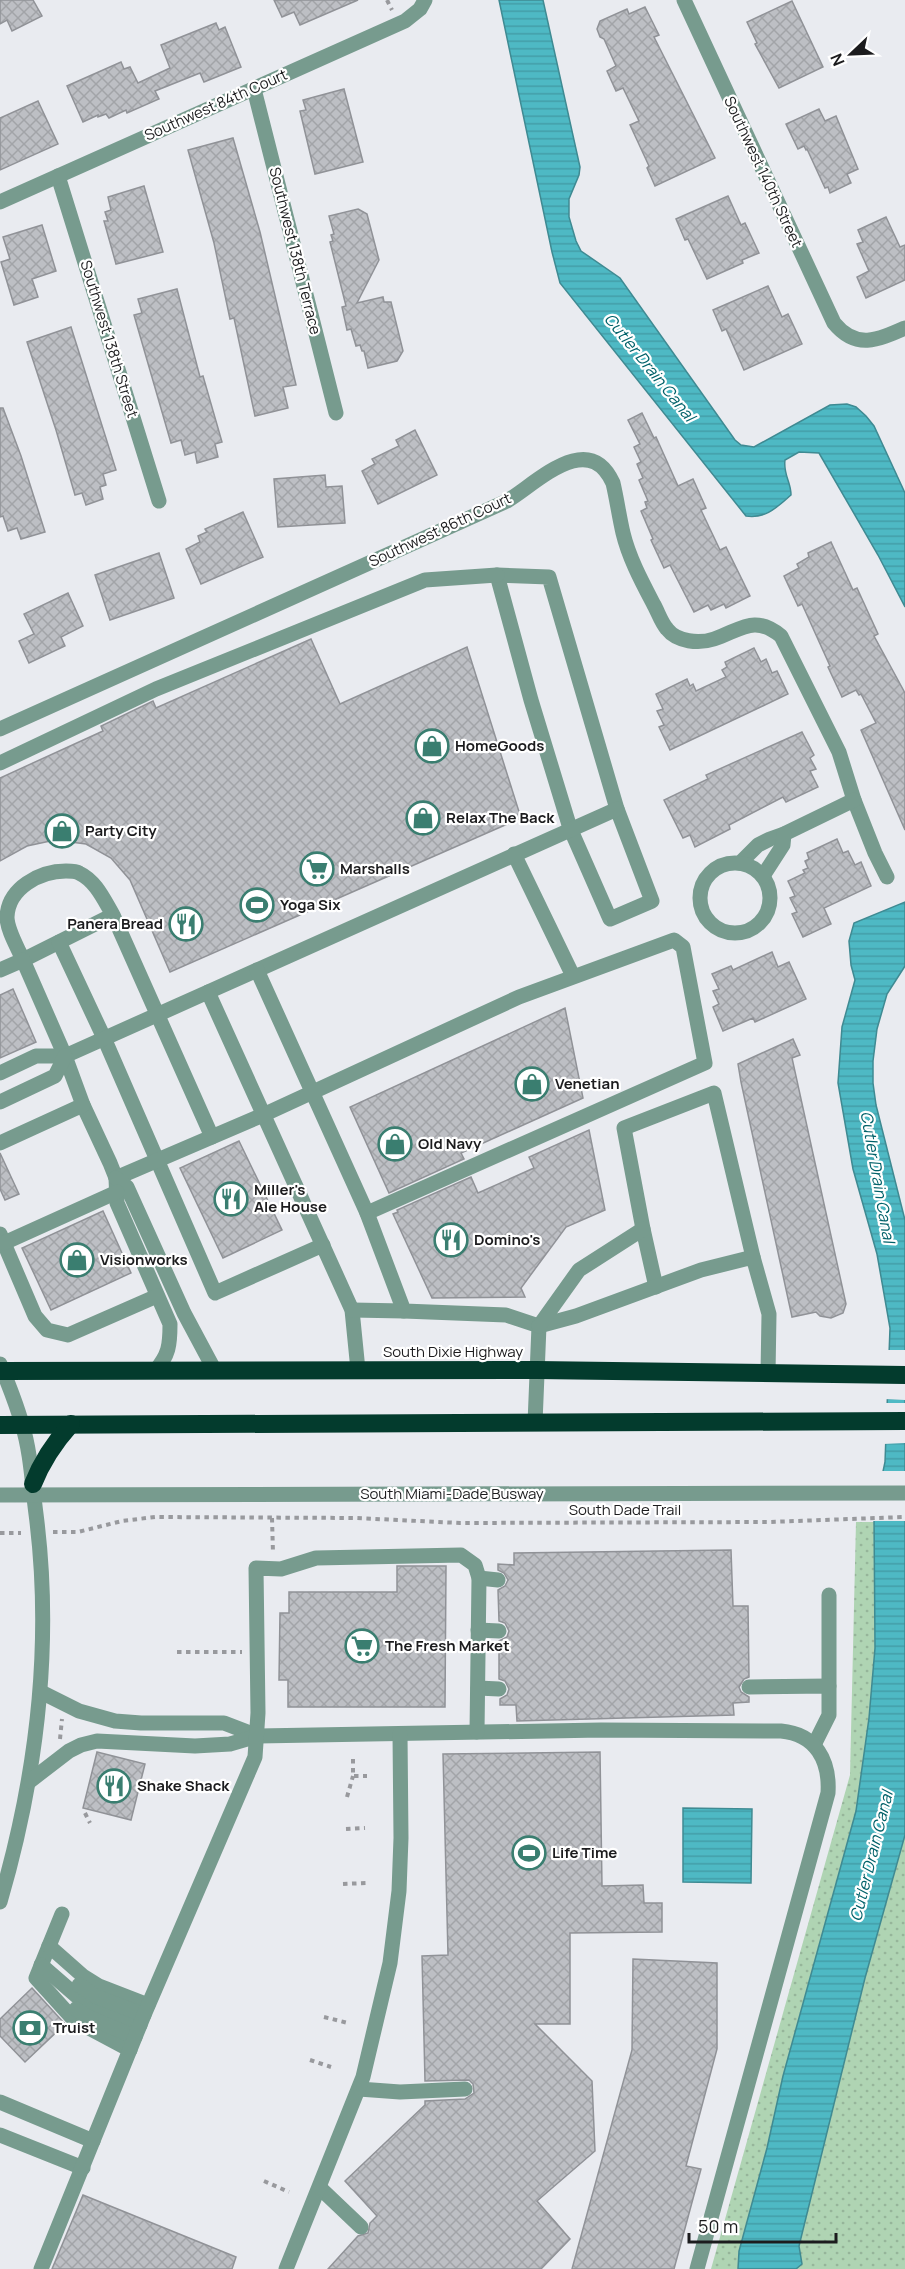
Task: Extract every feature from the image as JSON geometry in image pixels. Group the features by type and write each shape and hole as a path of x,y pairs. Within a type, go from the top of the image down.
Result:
{"highway":[{"name":"South Dixie Highway","path":"1,1369 537,1370 905,1375"},
{"path":"0,1425 905,1421"},
{"path":"33,1490 41,1464 51,1448 71,1425"}],"street":[{"name":"Southwest 84th Court","path":"0,202 405,21 420,9 425,0"},
{"name":"Southwest 140th Street","path":"684,0 830,317 839,329 851,338 876,339 905,328"},
{"name":"Southwest 138th Terrace","path":"254,89 336,413"},
{"name":"Southwest 138th Street","path":"58,176 159,501"},
{"name":"Southwest 86th Court","path":"0,729 507,501 549,472 570,461 586,460 594,462 608,473 616,494 628,549 646,591 667,629 678,638 698,642 714,639 739,628 756,624 773,629 781,636 839,752 854,800 887,877"},
{"path":"0,763 156,689 425,580 497,575 549,577 617,809 652,901 610,919 570,828 531,700 497,575"},
{"path":"740,863 758,845 854,800"},
{"path":"0,1073 36,1056 65,1056 570,828 617,809"},
{"path":"763,876 783,845 784,834"},
{"path":"514,854 573,976"},
{"path":"727,863 740,863 748,865 763,876 769,887 768,911 752,929 741,933 729,933 708,921 702,910 700,898 707,876 716,868 727,863"},
{"path":"155,1371 165,1359 170,1340 170,1324 117,1203 116,1185 65,1056 7,920 9,902 16,892 33,879 54,871 78,872 97,888 113,915 212,1137"},
{"path":"0,970 113,915"},
{"path":"157,1296 68,1335 47,1330 35,1316 2,1239 116,1185 156,1161 312,1093 519,997 674,940 683,947 705,1063 367,1213"},
{"path":"59,942 104,1038 214,1293 323,1245"},
{"path":"256,970 367,1213 404,1311"},
{"path":"208,992 352,1310 358,1370"},
{"path":"0,1102 55,1076 65,1056"},
{"path":"656,1287 624,1128 714,1093 769,1314 768,1374"},
{"path":"0,1143 83,1105"},
{"path":"116,1185 127,1187 184,1312 215,1371"},
{"path":"535,1423 538,1326 579,1270 643,1229"},
{"path":"352,1310 506,1315 538,1326 576,1316 701,1270 753,1257"},
{"path":"0,1902 16,1846 30,1781 41,1692 44,1633 43,1578 33,1490 22,1425 1,1369"},
{"name":"South Miami-Dade Busway","path":"0,1495 33,1490 905,1492"},
{"path":"41,2269 64,2226 93,2141 255,1757 258,1736 256,1568 281,1569 316,1557 461,1555 475,1565 479,1578 477,1732"},
{"path":"479,1578 498,1580"},
{"path":"814,1745 829,1714 829,1595"},
{"path":"478,1630 499,1630"},
{"path":"749,1688 829,1686"},
{"path":"478,1688 499,1689"},
{"path":"41,1692 79,1711 116,1721 224,1723 258,1736"},
{"path":"30,1781 69,1751 97,1741 195,1746 230,1744 258,1736 477,1732 781,1731 798,1735 814,1745 823,1757 826,1766 828,1784 826,1799 697,2269"},
{"path":"286,2269 359,2089 376,2029 396,1927 401,1838 400,1734"},
{"path":"62,1914 36,1978 74,2020 140,2026"},
{"path":"44,1960 83,1976 99,1986 140,2026"},
{"path":"44,1960 87,2005 140,2026"},
{"path":"359,2089 400,2092 465,2089"},
{"path":"0,2102 93,2141"},
{"path":"0,2135 83,2168"},
{"path":"320,2188 361,2227"}],"path":[{"name":"South Dade Trail","path":"60,1531 78,1532 144,1518 379,1518 460,1523 770,1522 905,1517"},
{"path":"272,1518 273,1557"},
{"path":"0,1533 7,1533"},
{"path":"177,1652 246,1652"},
{"path":"59,1744 63,1716"},
{"path":"347,1797 353,1776 353,1759"},
{"path":"353,1776 367,1776"},
{"path":"86,1814 90,1823"},
{"path":"346,1829 365,1828"},
{"path":"343,1884 366,1883"},
{"path":"324,2017 348,2023"},
{"path":"310,2060 331,2067"},
{"path":"264,2181 289,2192"}],"green space":[{"path":"856,1522 874,1522 875,1648 869,1718 856,1811 783,2076 767,2148 739,2251 738,2269 711,2269 850,1775"},
{"path":"905,1835 905,2269 796,2269 802,2264 799,2246 865,1978"}],"water":[{"name":"Cutler Drain Canal","path":"499,0 543,0 580,167 569,199 569,217 581,251 620,278 735,440 741,445 754,447 830,405 847,404 856,407 874,426 905,493 905,607 819,453 799,452 785,460 791,495 765,514 746,516 560,283"},
{"name":"Cutler Drain Canal","path":"905,902 905,966 887,994 877,1029 873,1083 876,1105 905,1220 905,1835 865,1978 799,2246 802,2264 796,2269 738,2269 739,2251 767,2148 783,2076 856,1811 869,1718 875,1648 874,1514 885,1462 890,1328 877,1254 853,1169 838,1083 842,1027 855,980 849,941 854,923"},
{"path":"683,1808 752,1809 751,1883 683,1882"}],"pier":[{"path":"886,1350 905,1350 905,1400 884,1399"},
{"path":"884,1403 905,1403 905,1443 883,1444"},
{"path":"880,1471 905,1471 905,1521 871,1521"}],"building":[{"path":"0,0 33,0 42,16 12,31 7,20 0,24"},
{"path":"274,0 358,0 300,25 294,12 282,17"},
{"path":"792,1 823,67 779,88 755,44 757,43 747,22"},
{"path":"645,7 659,35 654,37 715,158 655,186 647,168 649,166 630,125 639,121 623,88 616,91 607,71 616,66 597,29 600,21 627,9 629,14"},
{"path":"216,23 219,30 225,27 241,67 204,82 200,73 155,91 159,99 127,113 126,110 109,118 106,114 98,117 98,115 83,122 67,86 121,62 124,69 130,67 138,83 170,68 161,45"},
{"path":"344,89 363,162 315,174 300,111 306,110 303,100"},
{"path":"38,101 58,144 0,170 0,118"},
{"path":"819,109 825,121 836,116 858,169 847,174 851,183 830,193 828,187 825,188 807,149 804,146 798,149 786,124"},
{"path":"233,138 260,232 296,385 283,387 288,408 255,416 234,318 230,319 214,243 188,150"},
{"path":"144,186 163,252 116,264 104,221 108,221 105,212 111,210 108,197"},
{"path":"728,196 741,225 745,223 759,253 707,279 676,219"},
{"path":"358,209 367,214 379,260 357,303 383,297 384,302 391,302 403,351 397,361 368,368 364,351 360,345 356,346 351,329 347,330 342,307 346,306 330,242 333,241 331,235 334,234 329,216"},
{"path":"886,217 900,247 905,245 905,280 866,298 857,277 869,271 857,244 863,242 858,230"},
{"path":"42,225 56,271 32,279 38,297 14,305 1,262 10,259 3,237"},
{"path":"768,286 782,317 788,314 802,344 744,370 726,329 722,331 713,310"},
{"path":"177,289 200,377 203,376 222,442 215,444 218,457 197,463 195,452 185,455 181,440 171,443 134,315 142,313 138,299"},
{"path":"71,327 116,470 103,474 106,485 100,487 103,499 86,505 82,493 75,495 27,342"},
{"path":"0,408 3,408 21,456 45,532 21,539 17,528 8,531 3,516 0,517"},
{"path":"642,413 654,438 656,437 678,486 693,479 706,508 701,510 720,550 726,547 750,596 726,608 724,604 711,610 708,605 694,612 670,565 664,568 641,511 647,508 645,502 648,501 639,480 643,478 637,464 641,462 634,447 640,444 628,420"},
{"path":"415,430 437,475 378,504 362,471 375,464 372,459 399,446 396,440"},
{"path":"325,475 326,487 342,486 345,523 278,527 274,479"},
{"path":"243,512 263,557 201,584 186,549 200,542 198,536 207,532 205,529"},
{"path":"831,542 853,590 857,588 878,634 874,636 905,693 905,830 861,730 876,723 861,694 859,695 856,690 842,697 802,604 798,606 784,576 799,568 797,564 809,557 808,553"},
{"path":"159,553 174,598 110,620 95,575"},
{"path":"68,593 83,626 61,637 65,646 29,663 19,641 34,634 24,614"},
{"path":"311,639 340,704 467,647 521,818 170,972 130,880 111,858 86,844 55,840 27,846 0,861 0,778 103,731 101,726 153,701 156,708"},
{"path":"754,648 761,662 766,659 772,673 777,671 788,694 670,750 659,727 664,725 657,711 663,709 656,694 687,679 696,691 726,677 722,670 727,667 725,662"},
{"path":"802,732 814,755 810,758 816,769 810,771 818,787 786,802 783,797 729,825 730,829 695,847 690,835 683,838 664,800 708,779 706,775"},
{"path":"837,839 843,853 848,851 855,865 861,862 871,886 824,908 831,924 803,937 792,914 797,912 790,898 795,896 788,881 805,873 803,870 808,868 805,861 809,859 807,853"},
{"path":"772,952 778,967 789,962 806,999 755,1022 753,1018 723,1031 713,1007 719,1004 713,991 719,989 712,974 731,966 733,970"},
{"path":"13,989 36,1042 0,1058 0,995"},
{"path":"565,1008 583,1098 461,1153 464,1159 389,1193 350,1107"},
{"path":"793,1039 800,1055 792,1058 846,1304 843,1313 831,1318 820,1316 816,1312 792,1317 738,1064"},
{"path":"589,1130 605,1210 566,1227 521,1288 525,1297 432,1298 393,1214 398,1212 397,1210 471,1177 478,1193 534,1168 529,1157"},
{"name":"Miller's Ale House","path":"239,1141 282,1230 223,1258 180,1168"},
{"path":"0,1153 19,1194 5,1200 0,1189"},
{"name":"Visionworks","path":"103,1211 131,1273 51,1310 22,1248"},
{"path":"731,1550 733,1606 748,1606 749,1677 744,1679 739,1687 741,1692 749,1697 749,1702 733,1703 734,1715 517,1721 516,1705 500,1705 500,1699 507,1695 509,1689 505,1681 499,1679 499,1641 507,1637 509,1631 505,1623 499,1621 498,1590 505,1586 508,1580 504,1573 498,1570 498,1564 514,1565 514,1553"},
{"name":"The Fresh Market","path":"397,1566 446,1566 445,1707 288,1707 288,1680 279,1680 280,1613 289,1613 289,1592 397,1592"},
{"name":"Shake Shack","path":"97,1752 145,1764 131,1820 83,1808"},
{"path":"600,1752 602,1886 643,1885 644,1903 662,1903 662,1932 570,1933 570,2024 535,2024 592,2081 595,2151 537,2201 570,2239 541,2269 328,2269 358,2236 368,2233 370,2223 377,2216 345,2181 425,2105 425,2101 465,2099 474,2093 473,2084 469,2080 425,2081 422,1956 448,1955 443,1754"},
{"path":"633,1959 717,1963 717,2049 686,2166 701,2169 674,2269 572,2269 632,2050"},
{"name":"Truist","path":"32,1988 65,2024 25,2062 0,2036 0,2019"},
{"path":"83,2195 236,2257 232,2269 52,2269"}],"place":[{"name":"HomeGoods","path":"432,746"},
{"name":"Relax The Back","path":"423,818"},
{"name":"Party City","path":"62,831"},
{"name":"Marshalls","path":"317,869"},
{"name":"Yoga Six","path":"257,905"},
{"name":"Panera Bread","path":"186,924"},
{"name":"Venetian","path":"532,1084"},
{"name":"Old Navy","path":"395,1144"},
{"name":"Miller's Ale House","path":"231,1199"},
{"name":"Domino's","path":"451,1240"},
{"name":"Visionworks","path":"77,1260"},
{"name":"The Fresh Market","path":"362,1646"},
{"name":"Shake Shack","path":"114,1786"},
{"name":"Life Time","path":"529,1853"},
{"name":"Truist","path":"30,2028"}]}
